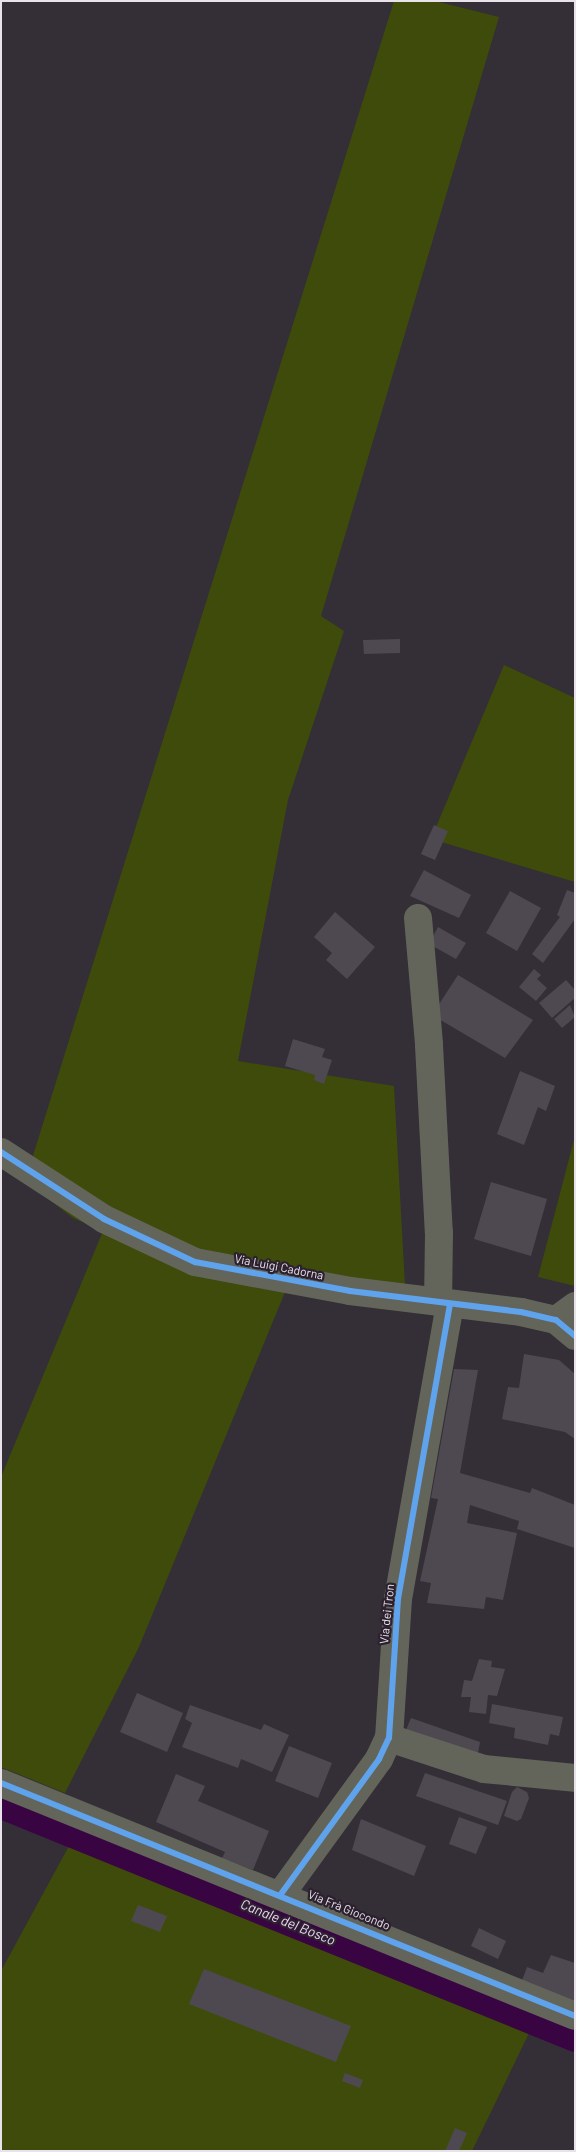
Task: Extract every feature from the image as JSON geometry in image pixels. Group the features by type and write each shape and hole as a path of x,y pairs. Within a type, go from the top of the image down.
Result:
{"street":[{"name":"Via dei Tron","path":"280,1894 380,1759 389,1738 398,1599 444,1304 429,1045 418,918"},
{"name":"Via Luigi Cadorna","path":"1,1152 104,1220 195,1262 350,1291 521,1312 569,1321"},
{"path":"389,1738 484,1769 575,1778"},
{"name":"Via Frà Giocondo","path":"1,1782 280,1894 575,2016"}],"green space":[{"path":"394,1 435,1 499,17 321,616 344,631 288,800 238,1061 394,1086 406,1303 290,1280 139,1647 65,1793 1,1767 1,1477 103,1231 73,1218 25,1181"},
{"path":"504,665 575,698 575,882 431,839"},
{"path":"575,1136 575,1286 538,1277"},
{"path":"70,1844 530,2031 472,2151 1,2151 1,1971"}],"building":[{"path":"400,639 400,653 364,654 363,640"},
{"path":"434,825 448,831 435,860 421,854"},
{"path":"424,870 471,895 459,918 410,896"},
{"path":"567,890 575,893 575,919 543,963 532,954 560,917 557,915"},
{"path":"510,891 541,908 517,951 486,933"},
{"path":"335,912 375,947 347,979 326,960 332,953 314,937"},
{"path":"438,927 466,943 456,959 429,944"},
{"path":"534,969 541,975 537,979 547,988 536,1001 519,987"},
{"path":"458,975 533,1020 505,1058 432,1015"},
{"path":"566,980 575,990 575,998 552,1018 539,1003"},
{"path":"570,1005 575,1017 562,1028 554,1019"},
{"path":"293,1039 325,1049 322,1057 332,1060 324,1084 314,1080 315,1075 285,1066"},
{"path":"520,1071 555,1086 546,1111 538,1107 524,1145 497,1134"},
{"path":"491,1182 547,1199 531,1256 474,1239"},
{"path":"524,1354 559,1360 575,1374 575,1439 565,1432 502,1419 508,1387 519,1388"},
{"path":"454,1369 478,1370 460,1473 530,1493 532,1488 575,1505 575,1548 517,1529 519,1521 470,1505 467,1523 517,1533 503,1600 486,1597 484,1609 427,1603 431,1583 420,1581 438,1499 431,1498"},
{"path":"479,1659 492,1661 491,1667 505,1669 497,1696 488,1695 486,1714 469,1712 471,1697 461,1697 464,1680 472,1681"},
{"path":"137,1693 183,1713 167,1752 120,1732"},
{"path":"492,1704 563,1717 559,1736 550,1734 548,1745 514,1738 515,1728 489,1723"},
{"path":"190,1705 261,1730 264,1724 289,1735 272,1772 241,1759 238,1768 182,1747 192,1723 185,1719"},
{"path":"411,1718 480,1742 476,1764 403,1737"},
{"path":"289,1746 332,1763 318,1798 275,1781"},
{"path":"425,1773 507,1801 498,1825 416,1796"},
{"path":"176,1774 205,1786 198,1801 269,1831 253,1870 222,1858 225,1852 156,1822"},
{"path":"517,1787 527,1792 529,1798 521,1819 517,1821 504,1816 512,1792"},
{"path":"459,1817 487,1827 476,1854 449,1844"},
{"path":"361,1819 426,1846 414,1876 352,1850"},
{"path":"138,1905 167,1916 160,1932 131,1921"},
{"path":"479,1928 506,1941 498,1959 471,1946"},
{"path":"551,1955 575,1963 575,2008 520,1986 527,1967 543,1973"},
{"path":"204,1969 351,2026 336,2062 189,2004"},
{"path":"345,2073 363,2080 360,2088 342,2081"},
{"path":"455,2128 467,2133 459,2151 445,2151"}],"waterway":[{"name":"Canale del Bosco","path":"1,1806 575,2039"}],"cycle path":[{"path":"1,1152 104,1219 195,1262 350,1291 521,1312 556,1320 575,1336"},
{"path":"281,1894 379,1759 389,1738 398,1599 450,1305"},
{"path":"1,1783 575,2016"}]}
